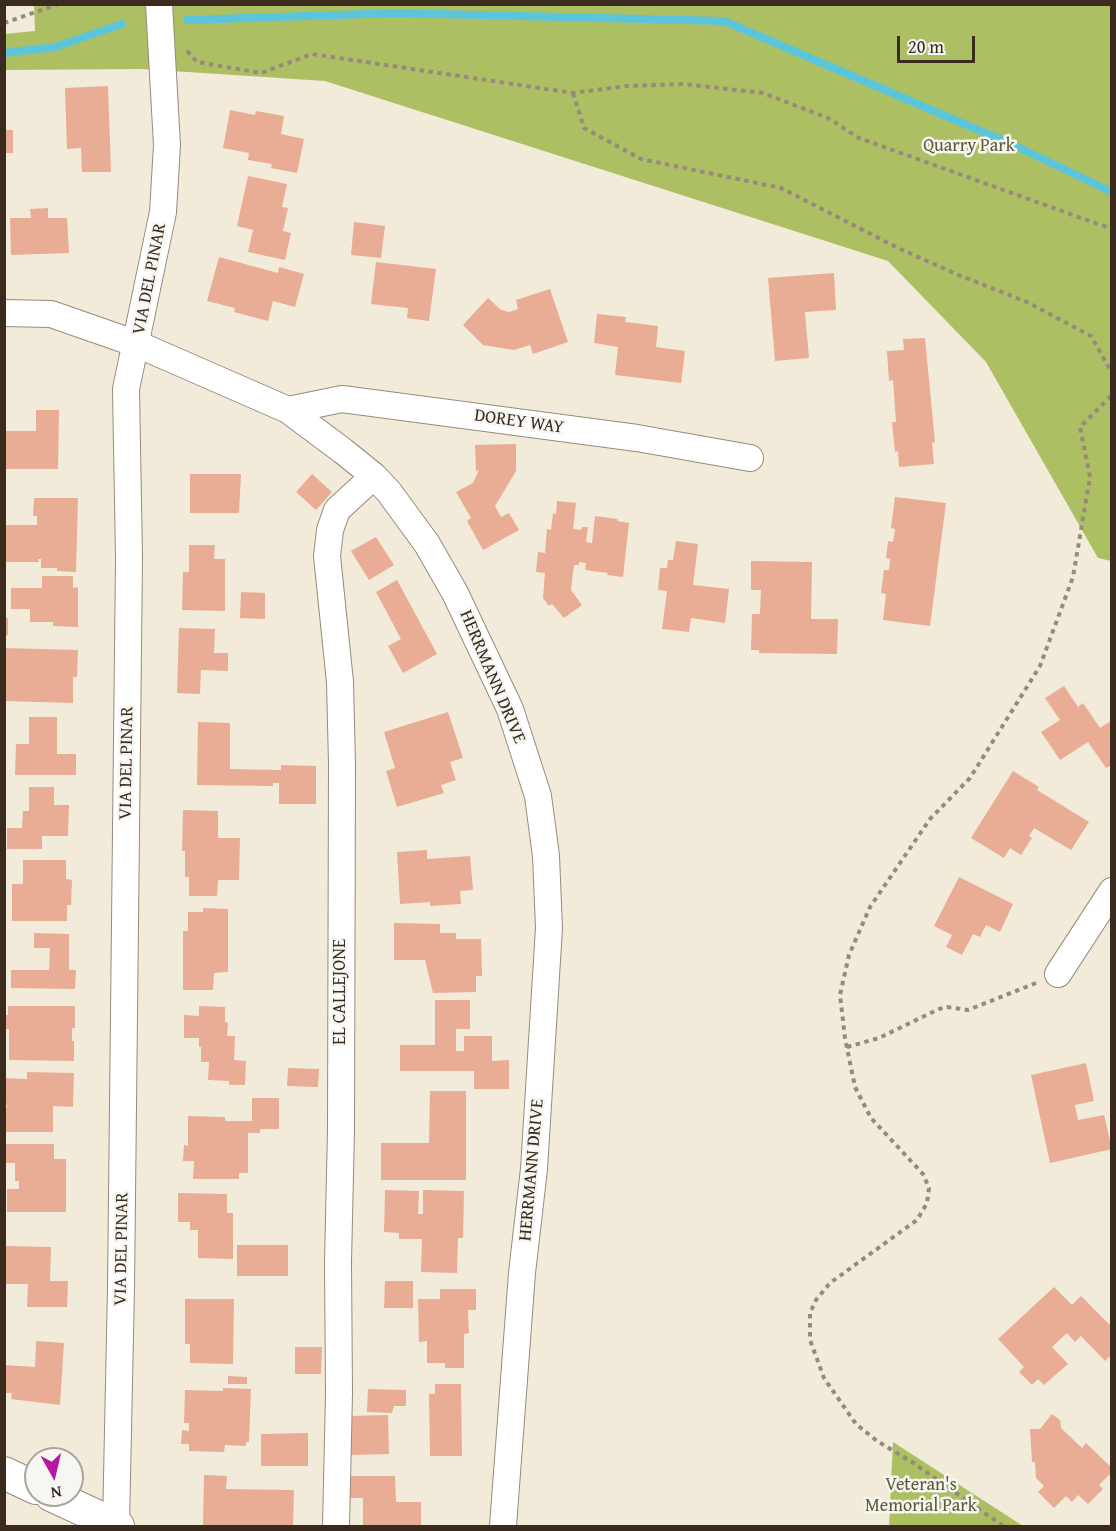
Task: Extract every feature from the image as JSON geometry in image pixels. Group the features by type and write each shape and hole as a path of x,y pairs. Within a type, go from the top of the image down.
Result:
{"street":[{"name":"VIA DEL PINAR","path":"117,1526 129,558 126,389 163,212 167,145 160,13"},
{"name":"HERRMANN DRIVE","path":"4,313 51,314 137,344 288,410 374,476 389,492 427,544 455,593 510,709 538,796 546,856 549,928 534,1168 522,1273 503,1527"},
{"name":"DOREY WAY","path":"288,410 342,399 637,438 750,458"},
{"name":"EL CALLEJONE","path":"336,1527 339,1393 342,764 340,682 327,556 330,530 337,510 374,476"},
{"path":"1058,975 1112,891"},
{"path":"4,1473 24,1482"},
{"path":"77,1507 117,1526"}],"path":[{"path":"4,23 59,4"},
{"path":"160,13 198,63 261,73 312,54 573,93 627,86 684,84 763,93 828,118 859,138 1112,229"},
{"path":"573,93 584,128 641,159 781,188 896,247 1027,302 1091,336 1112,373"},
{"path":"1004,1527 912,1462 877,1442 856,1424 824,1378 810,1340 810,1313 816,1300 830,1282 917,1220 927,1203 929,1188 922,1174 871,1118 855,1087 840,995 849,954 870,907 930,819 969,778 1040,666 1073,577 1085,510 1090,477 1080,427 1112,395"},
{"path":"847,1047 879,1038 947,1007 968,1010 1058,975"}],"green space":[{"name":"Quarry Park","path":"34,4 1111,5 1111,561 1098,558 986,362 888,261 325,81 142,69 5,70 4,34 35,31"},
{"name":"Veteran's Memorial Park","path":"893,1442 1023,1526 889,1526"}],"building":[{"path":"108,86 111,172 82,172 81,148 67,149 65,88"},
{"path":"230,110 255,115 256,111 284,116 281,134 304,139 297,173 271,168 272,164 248,160 249,153 223,148"},
{"path":"4,130 13,130 13,153 4,153"},
{"path":"248,176 287,184 282,207 288,208 283,231 291,233 285,260 248,252 253,230 237,226"},
{"path":"48,208 48,218 67,218 69,253 11,255 10,218 31,218 30,209"},
{"path":"354,222 385,226 381,258 351,255"},
{"path":"219,257 278,273 279,267 304,274 295,307 273,301 268,321 234,312 235,308 207,301"},
{"path":"376,262 436,269 429,321 407,318 408,308 371,304"},
{"path":"834,273 836,310 805,312 809,358 775,361 768,278"},
{"path":"550,289 568,342 533,354 530,345 514,350 483,345 463,325 488,298 501,310 509,312 518,309 516,300"},
{"path":"597,314 626,317 625,322 658,326 656,347 685,351 681,383 615,375 618,347 594,343"},
{"path":"925,338 935,442 932,443 934,464 899,467 892,422 896,422 893,380 889,381 887,351 904,350 903,339"},
{"path":"36,410 59,410 58,469 4,469 4,431 36,431"},
{"path":"516,444 516,471 495,506 501,517 509,513 519,530 483,550 467,521 471,518 456,492 473,483 479,470 476,471 475,445"},
{"path":"190,474 241,474 239,513 190,513"},
{"path":"312,474 332,492 316,510 296,492"},
{"path":"895,497 946,503 930,626 883,620 886,594 881,593 884,570 889,570 890,559 886,558 888,541 893,542 895,529 891,528"},
{"path":"34,498 78,498 76,572 57,571 57,568 41,568 41,559 38,559 39,562 4,562 4,525 37,525 37,516 33,516"},
{"path":"557,501 576,503 573,529 581,530 582,527 588,527 586,542 592,543 595,516 629,523 623,577 585,570 586,563 579,562 579,565 574,565 571,590 582,605 564,618 552,604 549,606 543,598 545,573 536,572 538,552 545,553 547,529 551,530"},
{"path":"376,537 394,565 369,580 351,551"},
{"path":"676,541 698,544 693,585 729,589 725,623 691,618 689,632 662,629 667,591 658,590 660,568 667,568 668,560 673,560"},
{"path":"189,545 215,545 214,559 225,559 225,611 182,610 183,572 189,572"},
{"path":"751,561 812,562 811,619 838,619 837,654 759,653 759,650 751,650 752,614 760,614 761,590 751,590"},
{"path":"42,576 73,576 73,588 78,587 78,627 53,626 53,622 30,622 30,609 11,609 11,588 42,588"},
{"path":"397,580 437,654 403,673 388,646 401,639 376,592"},
{"path":"241,592 265,593 265,619 240,618"},
{"path":"4,618 8,618 8,635 4,636"},
{"path":"179,628 215,629 214,653 228,653 228,671 201,670 200,694 177,693"},
{"path":"4,648 78,650 77,677 73,677 73,703 4,701"},
{"path":"1064,686 1078,707 1083,703 1100,728 1109,722 1112,725 1112,765 1106,768 1088,742 1060,760 1041,732 1060,720 1045,698"},
{"path":"448,712 463,758 450,762 456,780 441,785 444,793 397,807 386,771 395,768 384,732"},
{"path":"29,717 57,717 57,754 76,754 76,775 15,775 16,744 29,744"},
{"path":"198,722 230,723 230,769 281,770 281,765 316,766 316,804 279,804 279,783 273,783 273,786 197,785"},
{"path":"1013,771 1039,787 1037,790 1089,822 1071,850 1034,828 1029,836 1032,838 1021,855 1010,848 1004,858 971,838"},
{"path":"29,787 54,787 54,805 69,805 68,836 42,836 42,849 7,849 7,828 22,828 23,811 29,811"},
{"path":"183,810 218,811 218,838 240,838 239,880 218,880 217,896 189,896 189,877 185,877 185,851 182,851"},
{"path":"427,850 427,859 470,856 473,890 460,891 461,904 430,906 430,902 400,904 397,852"},
{"path":"23,860 66,860 66,879 72,880 71,905 67,905 67,921 12,921 12,884 23,884"},
{"path":"959,877 1013,904 1000,932 986,925 980,937 973,934 962,955 946,947 952,935 934,926"},
{"path":"203,908 228,909 228,972 214,973 213,990 183,990 183,931 188,931 188,912 203,912"},
{"path":"394,923 440,924 440,933 456,933 456,939 481,939 482,976 476,976 476,992 433,993 425,960 394,960"},
{"path":"34,933 69,934 69,970 76,970 75,989 11,988 11,970 49,970 50,948 34,948"},
{"path":"435,1000 470,1000 470,1029 456,1029 456,1051 464,1051 464,1036 492,1036 492,1061 509,1060 509,1089 474,1089 474,1071 400,1071 400,1045 435,1045"},
{"path":"8,1006 75,1006 75,1028 72,1028 74,1061 9,1060 9,1029 4,1029 4,1015 8,1015"},
{"path":"199,1006 225,1007 225,1022 228,1023 227,1036 235,1036 234,1060 246,1061 245,1085 229,1085 229,1081 208,1080 209,1062 201,1062 199,1038 184,1038 184,1015 199,1016"},
{"path":"1086,1063 1094,1101 1075,1105 1078,1120 1104,1115 1112,1149 1050,1163 1031,1075"},
{"path":"288,1068 319,1069 318,1087 287,1086"},
{"path":"27,1072 74,1073 73,1107 53,1106 53,1132 4,1132 4,1108 7,1108 4,1102 4,1078 27,1079"},
{"path":"430,1091 466,1091 466,1180 381,1180 381,1143 429,1143"},
{"path":"252,1098 279,1098 279,1129 260,1129 260,1133 248,1133 248,1173 239,1173 239,1179 193,1179 194,1161 183,1161 184,1145 188,1146 188,1116 225,1117 225,1121 252,1121"},
{"path":"4,1144 54,1144 54,1159 66,1159 66,1212 7,1212 7,1189 19,1189 19,1181 15,1181 15,1163 4,1163"},
{"path":"385,1190 419,1191 418,1214 423,1214 423,1190 464,1191 463,1238 458,1238 457,1273 421,1272 422,1239 399,1239 399,1233 384,1232"},
{"path":"178,1193 227,1194 227,1213 233,1213 233,1259 198,1258 198,1230 190,1230 190,1222 178,1222"},
{"path":"237,1245 288,1245 288,1276 237,1276"},
{"path":"4,1246 51,1247 50,1281 68,1281 67,1307 27,1307 28,1284 4,1284"},
{"path":"385,1281 413,1281 413,1308 384,1308"},
{"path":"1054,1287 1072,1305 1081,1296 1112,1327 1112,1354 1105,1361 1081,1336 1075,1342 1067,1333 1052,1347 1068,1364 1044,1385 1038,1379 1032,1385 1019,1372 1024,1367 998,1339"},
{"path":"440,1289 476,1289 476,1310 468,1310 469,1333 464,1334 464,1368 445,1368 445,1363 427,1363 427,1341 419,1342 418,1299 440,1299"},
{"path":"185,1299 234,1299 233,1364 190,1363 190,1344 185,1344"},
{"path":"36,1341 64,1343 60,1405 11,1399 12,1393 4,1393 4,1365 35,1367"},
{"path":"295,1347 322,1347 321,1374 295,1374"},
{"path":"228,1376 247,1377 247,1384 228,1384"},
{"path":"435,1384 461,1384 462,1456 430,1456 429,1394 435,1394"},
{"path":"223,1388 251,1389 249,1442 246,1442 246,1446 225,1445 224,1452 189,1451 189,1444 181,1444 182,1430 189,1431 189,1423 184,1423 185,1390 223,1391"},
{"path":"368,1389 406,1390 406,1406 394,1406 392,1413 367,1412"},
{"path":"1052,1414 1060,1420 1061,1428 1082,1448 1086,1443 1112,1468 1112,1472 1099,1485 1103,1489 1088,1504 1078,1495 1072,1502 1066,1496 1054,1508 1038,1492 1044,1486 1036,1478 1035,1462 1032,1462 1030,1429 1040,1429"},
{"path":"388,1415 389,1454 350,1455 349,1416"},
{"path":"308,1433 308,1466 261,1466 261,1434"},
{"path":"204,1475 227,1476 226,1489 294,1490 293,1526 203,1526"},
{"path":"347,1476 395,1476 396,1502 421,1502 421,1526 363,1526 363,1498 347,1498"}],"waterway":[{"path":"187,20 397,13 724,21 1018,147 1112,192"},
{"path":"4,53 55,47 122,24"}]}
